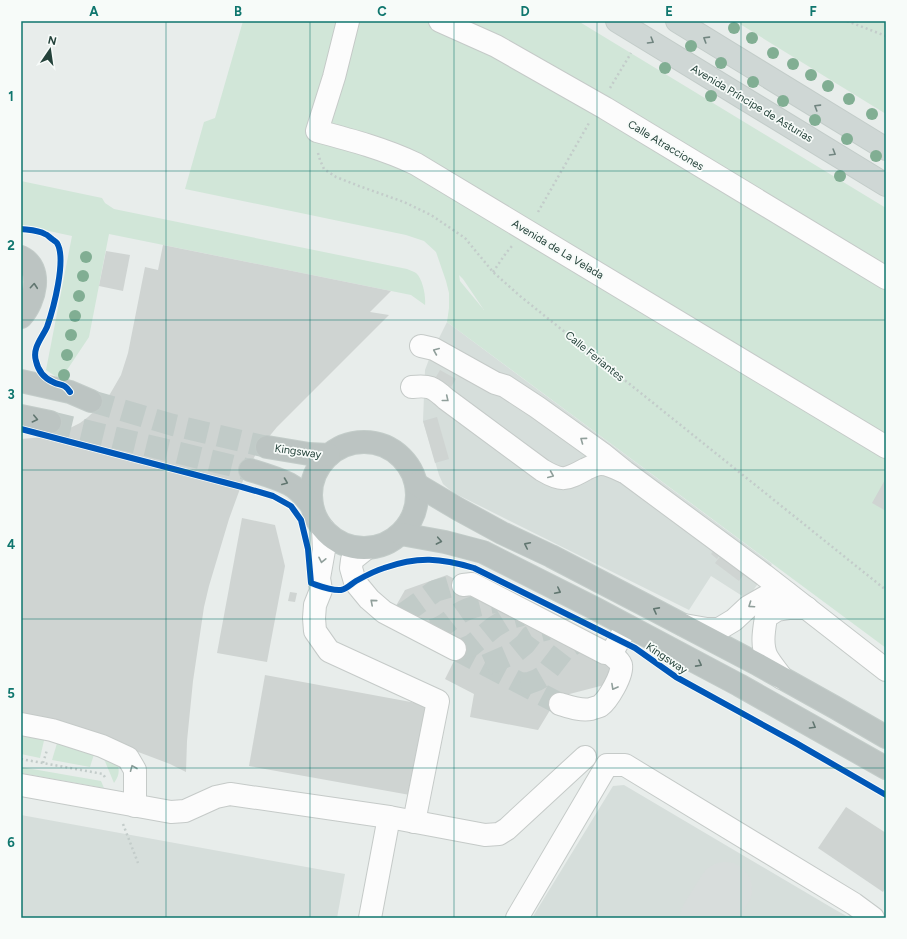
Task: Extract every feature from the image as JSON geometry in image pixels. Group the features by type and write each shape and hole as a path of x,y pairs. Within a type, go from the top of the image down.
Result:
{"highway":[{"path":"21,257 26,259 34,270 35,284 32,299 26,312 21,317"},
{"path":"21,381 70,392 91,401 67,402 21,392"},
{"path":"21,416 50,422"},
{"path":"370,443 385,447 398,455 409,467 416,484 417,502 412,519 401,534 391,541 360,554 355,547 343,544 323,529 316,518 312,506 311,492 314,478 320,466 329,455 341,448 354,444 370,443"},
{"name":"Kingsway","path":"267,447 309,454 329,455"},
{"path":"250,470 290,484 302,494 312,506"},
{"path":"416,484 496,529 683,624 886,737"},
{"name":"Kingsway","path":"401,534 445,542 483,552 739,685 886,768"}],"main road":[{"name":"Avenida Príncipe de Asturias","path":"617,21 886,185"},
{"path":"677,21 886,150"}],"lane":[{"path":"317,131 334,77 348,21"},
{"name":"Calle Atracciones","path":"440,21 496,46 600,105 886,278"},
{"name":"Avenida de La Velada","path":"317,131 367,144 398,155 416,164 886,447"},
{"path":"421,346 434,349 495,383 505,386 537,407 604,455 807,608 886,670"},
{"path":"412,386 424,385 431,387 535,466 553,477 564,479 574,476 589,467 600,464 625,472"},
{"path":"323,529 324,550 318,578 321,590 315,605 315,631 329,651 438,701 414,822"},
{"path":"321,590 328,588 335,577 360,554"},
{"path":"360,554 351,568 355,582 369,599 384,612 409,622 455,649"},
{"path":"463,585 472,584 478,586 500,601 580,642 610,654 618,660 621,666 620,674 614,688 599,706 590,709 575,708 560,704"},
{"path":"683,624 707,629 719,629 734,620 748,606 769,595 787,593"},
{"path":"782,678 767,657 763,645 763,632 766,617 777,610 807,608"},
{"path":"610,654 628,626"},
{"path":"21,724 52,730 102,746 128,758 136,770 135,806"},
{"path":"21,785 171,812 185,811 216,797 230,794 389,817 485,834 499,834 507,829 585,757"},
{"path":"517,918 607,765 624,765 854,904 873,918"},
{"path":"370,918 389,817"}],"path":[{"path":"847,21 886,36"},
{"path":"494,272 506,253 527,231 642,36"}],"shaded area":[{"path":"447,322 772,564 747,599 711,576 689,610 454,493 443,484 423,421 425,370 431,354"},
{"path":"624,785 850,918 532,918 613,786"},
{"path":"21,815 345,874 337,918 21,918"}],"green space":[{"path":"243,21 578,21 886,208 886,648 447,322 449,293 446,281 436,252 424,241 406,235 185,189 204,122 215,118","holes":["459,275 484,310 460,281"]},
{"path":"735,21 886,21 886,114"},
{"path":"21,181 102,198 105,203 114,209 407,269 416,273 420,279 425,297 425,305 411,295 109,234 89,337 67,370 70,381 58,378 46,370 72,236 21,225"},
{"path":"21,731 45,736 40,758 21,754"},
{"path":"58,740 95,751 90,767 52,760"},
{"path":"104,759 117,763 118,773 114,783"},
{"path":"21,767 101,781 104,788 21,773"}],"building":[{"path":"163,245 391,291 370,312 389,315 277,427 258,450 245,475 229,519 204,607 193,681 187,741 186,772 170,764 133,750 21,718 21,439 44,437 80,423 104,402 110,394 121,375 128,353 145,267 158,270"},
{"path":"106,251 130,255 123,291 99,286"},
{"path":"440,370 456,379 451,387 436,377"},
{"path":"437,417 449,459 435,463 423,421"},
{"path":"886,478 885,500 886,511 872,503"},
{"path":"242,518 275,525 285,566 267,662 217,653"},
{"path":"715,549 721,553 717,559 711,554"},
{"path":"722,554 746,571 739,581 715,563"},
{"path":"447,575 614,663 608,684 558,697 538,730 470,717 474,694 445,679 457,655 393,611 405,590"},
{"path":"290,592 297,593 295,602 288,601"},
{"path":"265,675 427,705 410,795 249,766"},
{"path":"846,807 886,833 886,887 883,892 818,848"}],"taxiway":[{"path":"707,918 725,889"}],"tunnel":[{"path":"91,401 173,425 267,447"},
{"path":"50,422 250,470"},
{"path":"402,615 435,591 452,586 463,585"},
{"path":"431,630 443,626 468,609 496,602"},
{"path":"458,651 472,645 494,627 507,619 522,615"},
{"path":"486,665 514,653 525,644 531,636 548,629"},
{"path":"521,684 529,683 544,676 564,650 575,643"},
{"path":"455,649 560,704"}],"cycle path":[{"path":"21,229 46,234 57,243 60,251 60,272 58,285 47,327 36,347 35,356 38,368 44,376 53,382 64,386 70,392"},
{"path":"21,429 273,496 291,506 301,520 308,549 311,583 326,588 341,590 380,569 396,564 419,560 440,560 474,568 635,648 676,677 796,743 886,795"}]}
